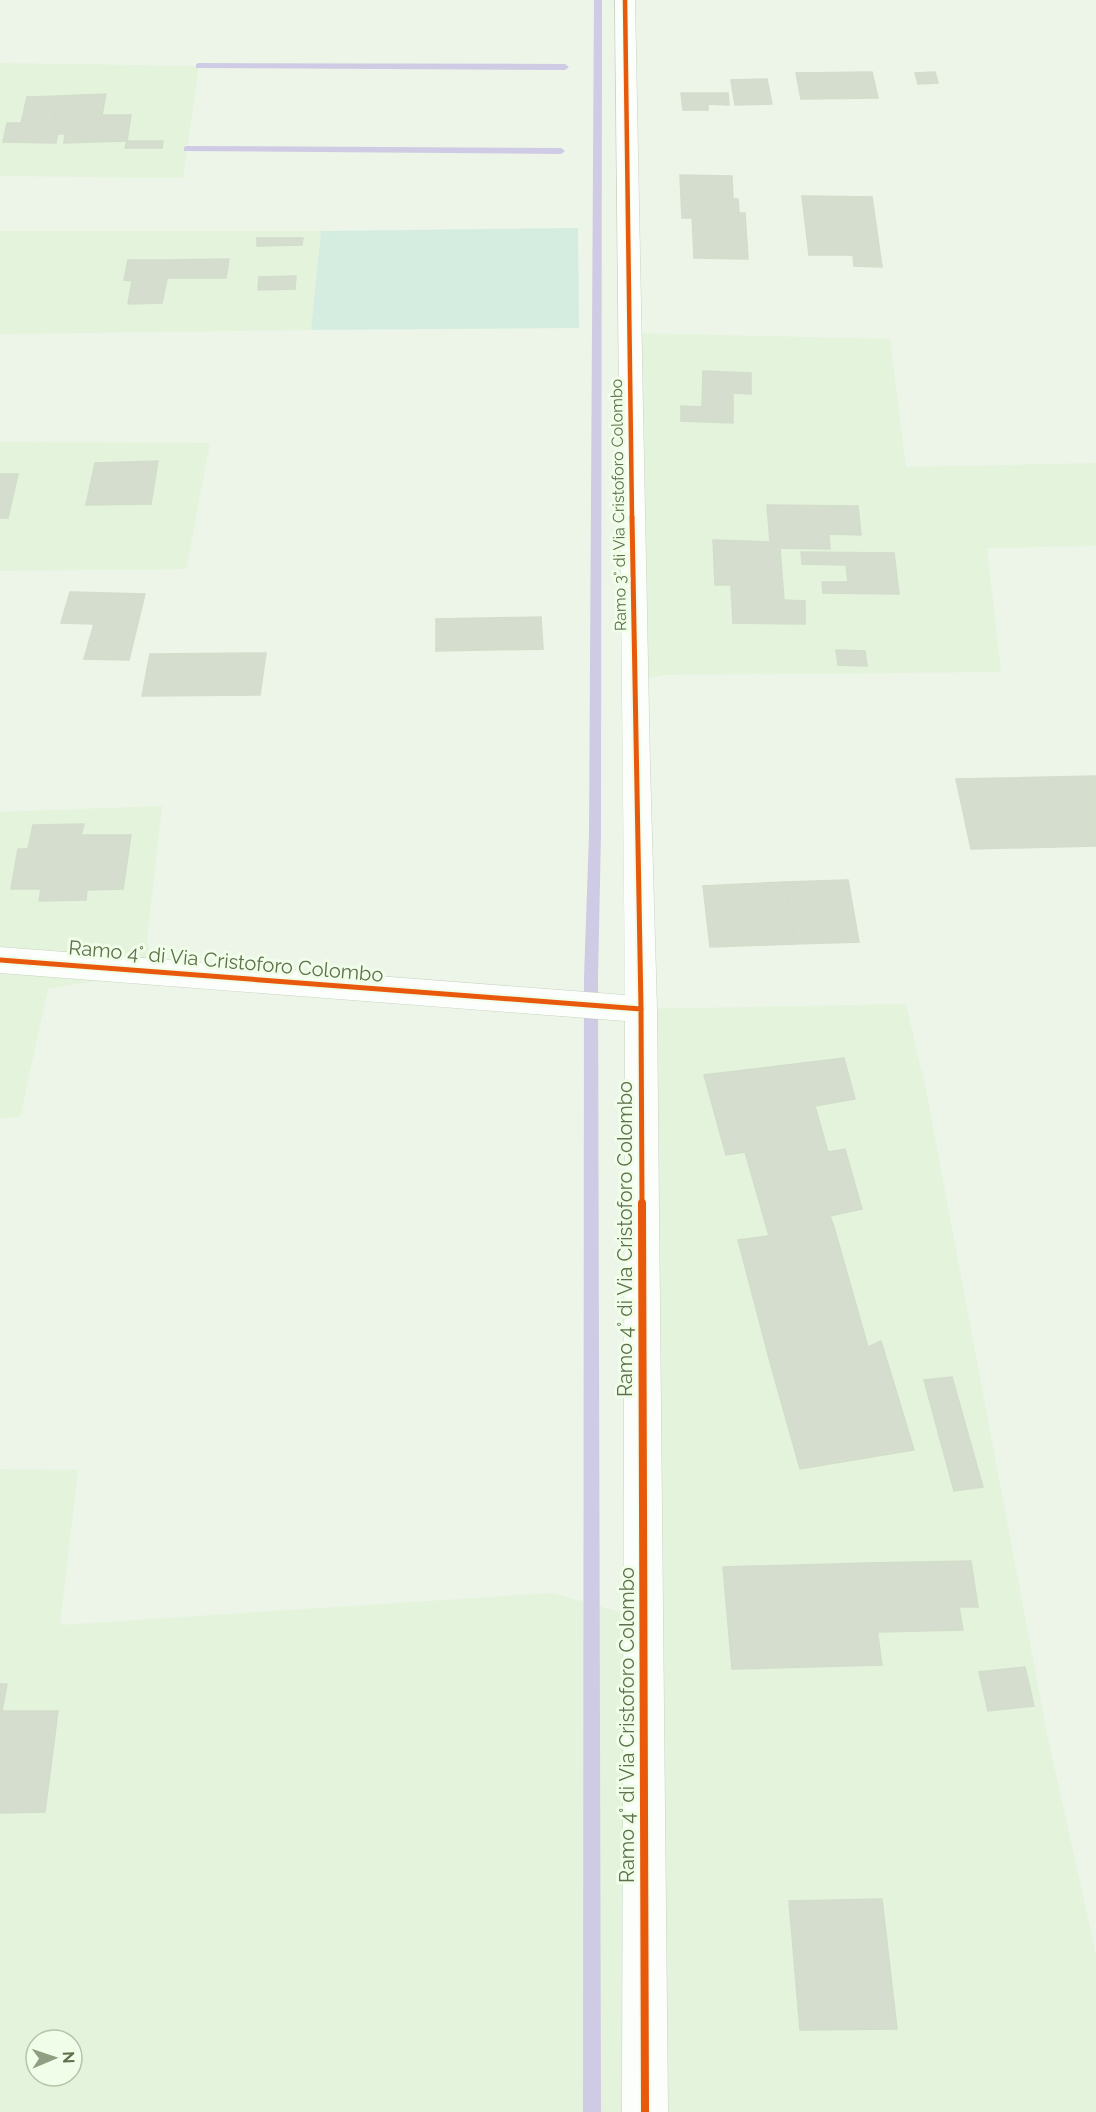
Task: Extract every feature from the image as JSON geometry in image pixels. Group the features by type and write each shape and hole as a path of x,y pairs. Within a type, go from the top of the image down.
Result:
{"street":[{"name":"Ramo 3° di Via Cristoforo Colombo","path":"625,0 635,765 629,1009"},
{"name":"Ramo 4° di Via Cristoforo Colombo","path":"0,960 629,1009 645,2112"}],"shaded area":[{"path":"0,63 199,66 183,178 0,176"},
{"path":"578,228 579,328 311,330 321,231"},
{"path":"0,231 321,231 311,330 0,334"},
{"path":"629,333 890,339 906,467 1096,463 1096,546 987,548 1001,672 664,675 634,681"},
{"path":"0,442 210,443 186,569 0,571"},
{"path":"162,806 147,939 154,971 48,989 20,1117 0,1118 0,812"},
{"path":"906,1004 926,1090 1047,1734 1096,1955 1096,2112 0,2112 0,1469 78,1470 60,1625 551,1593 642,1618 641,1009"}],"building":[{"path":"872,72 878,98 801,99 796,73"},
{"path":"935,72 938,83 918,84 915,73"},
{"path":"767,79 772,104 735,105 731,80"},
{"path":"681,93 728,93 729,105 708,104 708,110 683,110"},
{"path":"106,94 102,115 131,115 127,141 64,143 65,134 57,134 60,119 54,119 59,96"},
{"path":"59,96 54,119 60,119 56,143 3,142 7,123 21,123 27,97"},
{"path":"127,141 163,141 162,148 125,148"},
{"path":"680,175 732,176 733,199 738,199 739,213 692,213 692,218 682,218"},
{"path":"802,196 872,197 882,267 854,266 853,255 809,255"},
{"path":"692,213 745,213 748,259 694,258"},
{"path":"257,238 303,238 302,245 257,246"},
{"path":"229,259 226,278 167,278 171,260"},
{"path":"128,260 171,260 162,303 128,304 132,281 124,280"},
{"path":"296,276 295,289 258,290 259,277"},
{"path":"703,371 751,373 751,394 733,393 733,423 681,421 681,406 702,407"},
{"path":"158,461 151,504 86,505 95,463"},
{"path":"0,474 18,474 8,518 0,518"},
{"path":"767,505 858,506 861,535 829,534 830,549 780,548 784,600 805,601 805,624 733,623 731,585 715,585 713,540 770,542"},
{"path":"801,552 894,553 899,594 823,593 822,582 848,582 846,565 802,564"},
{"path":"70,592 145,594 129,660 84,659 94,624 61,623"},
{"path":"541,617 543,649 436,651 436,619"},
{"path":"836,650 865,651 867,666 838,665"},
{"path":"266,653 260,695 142,696 150,654"},
{"path":"1096,776 1096,846 971,849 956,779"},
{"path":"84,824 81,835 131,835 123,889 87,890 86,900 39,901 41,889 11,889 18,849 28,849 33,825"},
{"path":"848,880 859,942 795,944 785,882"},
{"path":"785,882 795,944 710,947 703,886"},
{"path":"844,1058 855,1099 815,1106 828,1152 845,1149 862,1209 830,1216 834,1227 769,1236 745,1152 726,1155 704,1075"},
{"path":"834,1227 868,1347 770,1362 738,1240"},
{"path":"881,1341 914,1450 800,1469 770,1362 868,1347"},
{"path":"952,1377 983,1487 954,1491 924,1380"},
{"path":"971,1561 978,1607 959,1607 963,1630 878,1632 868,1563"},
{"path":"868,1563 882,1665 732,1669 723,1567"},
{"path":"1025,1667 1034,1706 988,1711 979,1672"},
{"path":"0,1684 7,1684 2,1711 58,1711 45,1812 0,1813"},
{"path":"882,1899 897,2029 800,2030 789,1901"}],"waterway":[{"path":"592,2112 591,977 595,834 598,0"},
{"path":"199,66 565,67"},
{"path":"187,149 561,151"}],"cycle path":[{"path":"625,0 635,766 641,1009"},
{"path":"0,960 641,1009 645,2112"}]}
